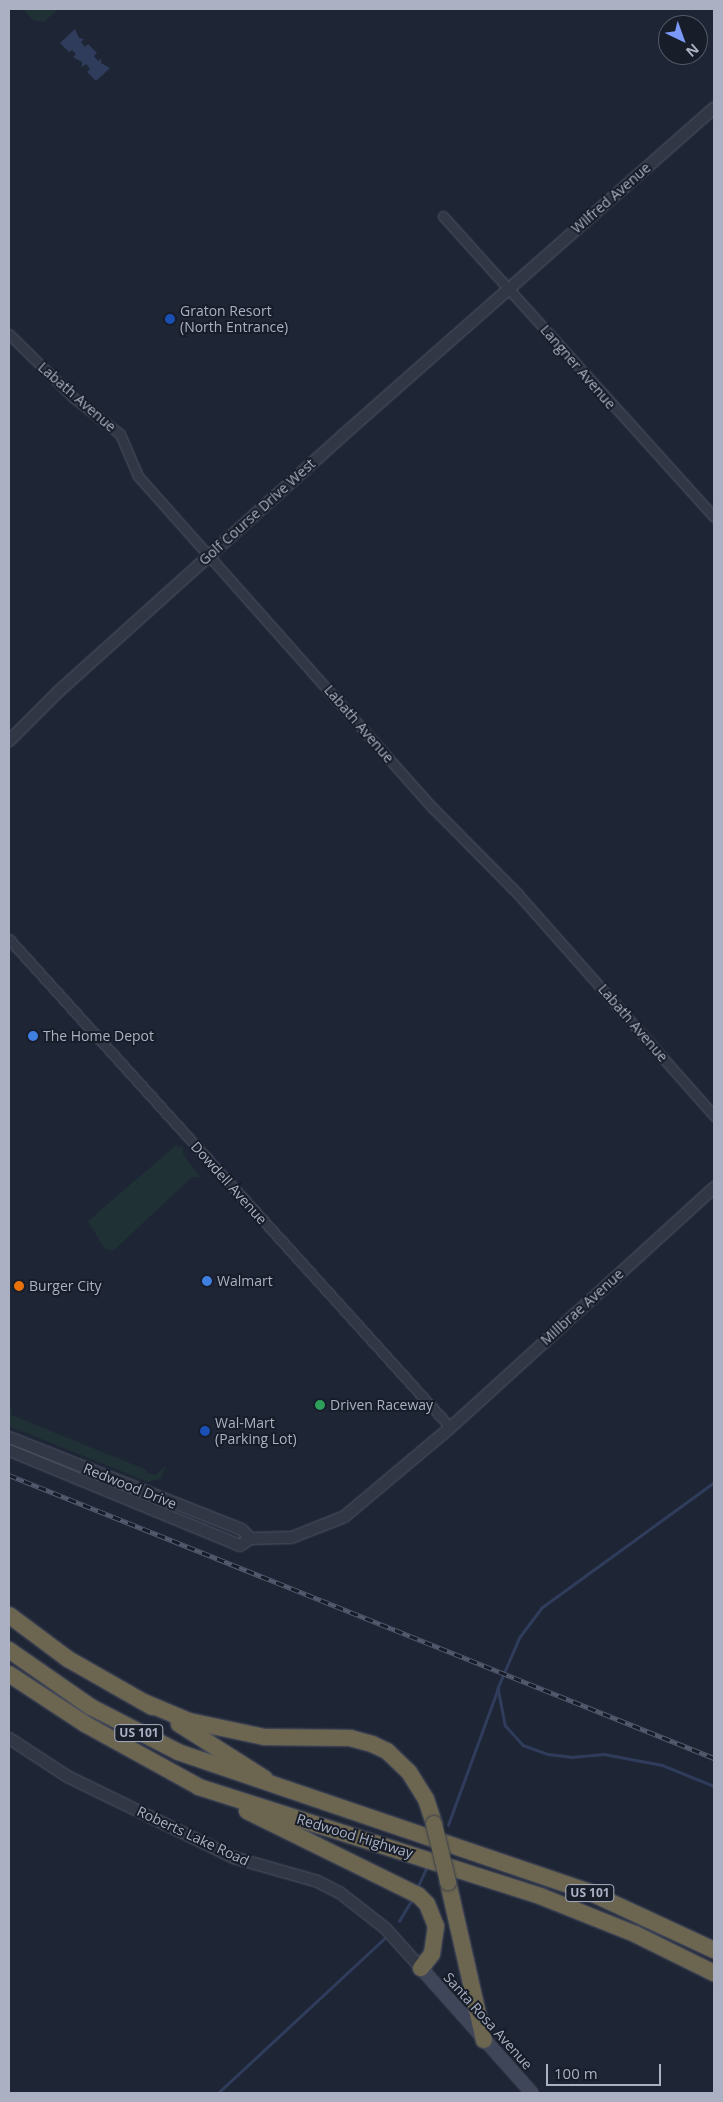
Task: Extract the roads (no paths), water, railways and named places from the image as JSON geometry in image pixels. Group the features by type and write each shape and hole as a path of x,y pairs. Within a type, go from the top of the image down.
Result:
{"highway":[{"path":"9,1615 68,1659 144,1702 282,1790"},
{"name":"Redwood Highway","path":"9,1650 62,1690 127,1727 211,1766 588,1892 714,1950"},
{"name":"Redwood Highway","path":"9,1674 94,1729 199,1787 540,1896 635,1934 714,1974"},
{"path":"144,1702 189,1721 254,1736 350,1738 372,1744 387,1751 409,1772 426,1799 434,1824 484,2040"},
{"path":"199,1787 402,1887 427,1904 432,1914 436,1940 432,1954 421,1968"}],"main road":[{"name":"Santa Rosa Avenue","path":"421,1968 532,2093"}],"street":[{"name":"Wilfred Avenue","path":"508,288 714,107"},
{"name":"Langner Avenue","path":"442,216 714,518"},
{"name":"Golf Course Drive West","path":"9,740 210,555 508,288"},
{"name":"Labath Avenue","path":"9,334 74,398 120,434 138,476 433,808 517,893 714,1116"},
{"name":"Dowdell Avenue","path":"9,939 450,1427"},
{"name":"Millbrae Avenue","path":"450,1427 714,1187"},
{"name":"Redwood Drive","path":"9,1450 239,1545 250,1538 291,1537 344,1516 450,1427"},
{"name":"Redwood Drive","path":"9,1437 241,1529 250,1538"},
{"name":"Roberts Lake Road","path":"9,1738 67,1776 233,1857 317,1881 338,1892 385,1928 421,1968"}],"water":[{"path":"75,29 79,38 84,39 81,42 85,47 88,44 97,53 94,56 98,61 101,59 101,63 110,68 96,81 87,72 90,69 86,64 82,67 82,62 73,57 76,54 72,50 69,52 60,43"}],"waterway":[{"path":"714,1483 542,1608 520,1637 498,1688 505,1725 523,1745 548,1754 571,1757 604,1754 662,1765 714,1786"},
{"path":"448,1825 498,1688"},
{"path":"418,1886 426,1869"},
{"path":"399,1921 412,1899"},
{"path":"218,2093 384,1939"}],"railway":[{"path":"9,1475 714,1758"}],"place":[{"name":"Graton Resort (North Entrance)","path":"170,319"},
{"name":"The Home Depot","path":"33,1036"},
{"name":"Walmart","path":"207,1281"},
{"name":"Burger City","path":"19,1286"},
{"name":"Driven Raceway","path":"320,1405"},
{"name":"Wal-Mart (Parking Lot)","path":"205,1431"}]}
